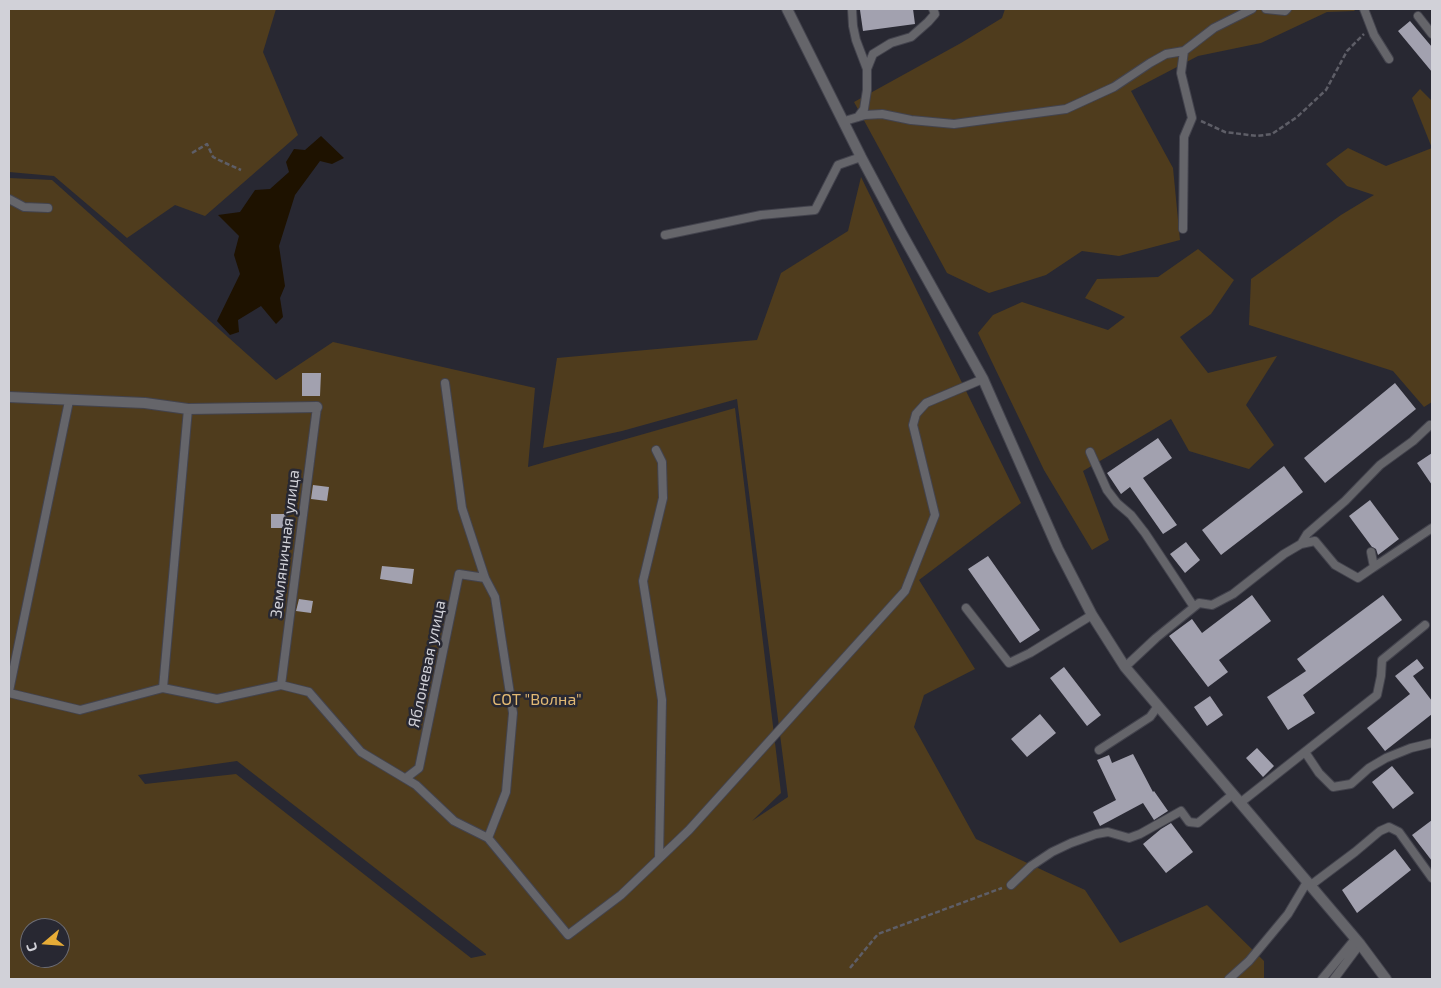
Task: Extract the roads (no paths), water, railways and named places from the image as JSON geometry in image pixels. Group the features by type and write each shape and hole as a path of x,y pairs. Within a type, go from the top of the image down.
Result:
{"street":[{"path":"788,9 861,157 983,379 1058,549 1092,615 1125,667 1358,941 1386,979"},
{"path":"9,397 145,403 188,409 317,407"}],"lane":[{"path":"852,9 856,40 867,70 864,110 858,117"},
{"path":"867,70 873,54 891,43 911,37 935,14 934,9"},
{"path":"844,124 848,120 865,115 882,114 910,120 954,124 1066,110 1114,87 1166,54 1184,51 1214,28 1252,9"},
{"path":"1266,9 1285,11 1287,9"},
{"path":"1364,9 1374,35 1389,59"},
{"path":"1418,16 1432,34"},
{"path":"1183,229 1184,137 1192,118 1181,73 1184,51"},
{"path":"665,235 761,215 816,210 838,165 861,157"},
{"path":"9,199 24,207 48,208"},
{"path":"68,400 9,692 80,710 163,688 217,700 281,685 309,692 361,752 416,785 454,821 488,838 568,936 620,894 690,830 905,591 935,515 913,425 916,414 926,403 983,379"},
{"path":"445,383 462,508 485,578 495,597 513,713 506,792 488,838"},
{"name":"Земляничная улица","path":"281,685 317,407"},
{"path":"163,688 188,409"},
{"path":"1301,544 1306,534 1345,501 1380,465 1430,425"},
{"path":"656,450 662,462 664,498 644,581 662,700 659,858"},
{"path":"1090,452 1106,490 1131,515 1145,533 1194,607"},
{"path":"1125,667 1156,638 1199,603 1212,604 1233,594 1284,554 1301,544 1315,541 1335,565 1358,578 1432,528"},
{"path":"1371,552 1374,567"},
{"name":"Яблоневая улица","path":"406,778 419,768 459,574 485,578"},
{"path":"966,608 1009,663 1030,653 1092,615"},
{"path":"1011,885 1031,866 1052,852 1096,834 1108,832 1129,838 1140,834 1181,811 1189,822 1198,823 1305,752 1377,695 1382,660 1425,624"},
{"path":"1100,750 1150,717 1158,706"},
{"path":"1305,752 1319,773 1333,787 1351,784 1369,768 1386,758 1432,742"},
{"path":"1229,979 1249,961 1288,914 1309,884 1355,852 1380,831 1389,827 1398,832 1432,878"},
{"path":"1322,979 1358,941"},
{"path":"1334,979 1358,941"}],"park label":[{"name":"СОТ \"Волна\"","path":"537,700"}]}
